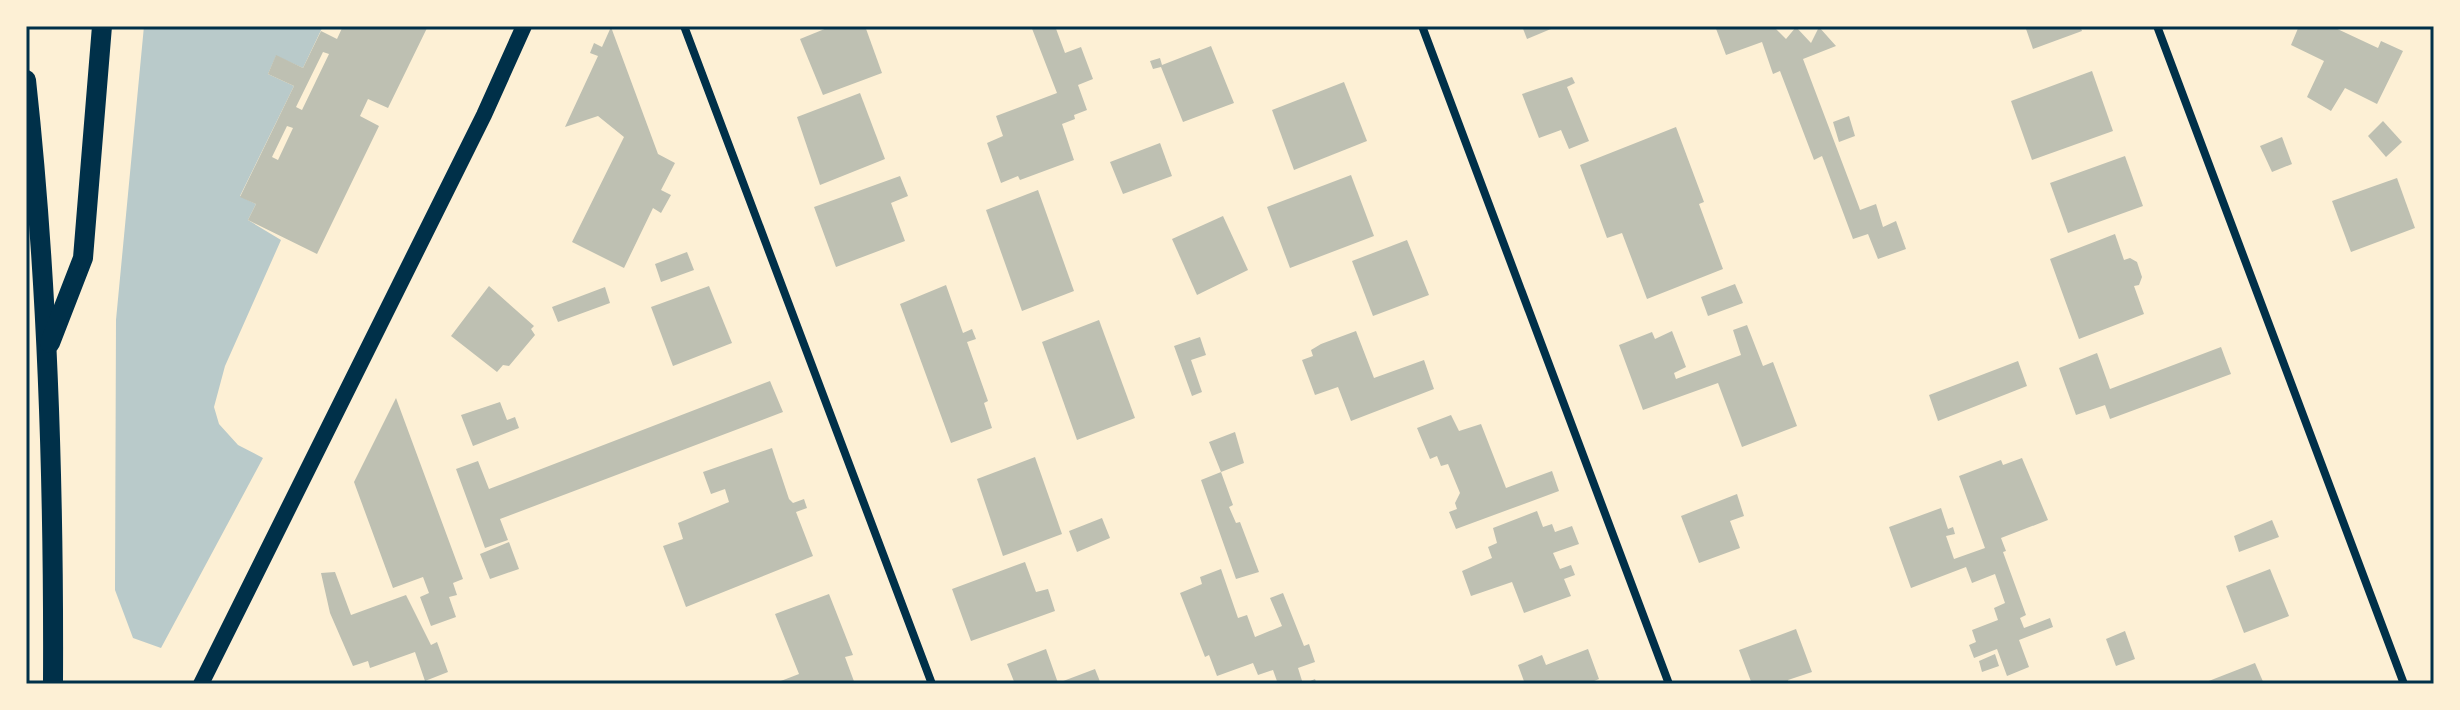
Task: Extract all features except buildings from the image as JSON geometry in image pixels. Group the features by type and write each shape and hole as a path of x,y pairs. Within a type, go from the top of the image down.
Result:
{"main road":[{"path":"48,346 83,258 102,26"},
{"path":"201,684 484,115 524,26"},
{"path":"26,80 48,346 54,519 53,684"}],"street":[{"path":"684,26 932,684"},
{"path":"1422,26 1669,684"},
{"path":"2157,26 2404,684"}],"shaded area":[{"path":"144,26 323,26 303,68 276,56 268,74 294,86 240,196 256,204 248,220 281,240 225,366 214,407 219,424 238,445 263,458 161,648 133,638 115,590 116,320"}]}
